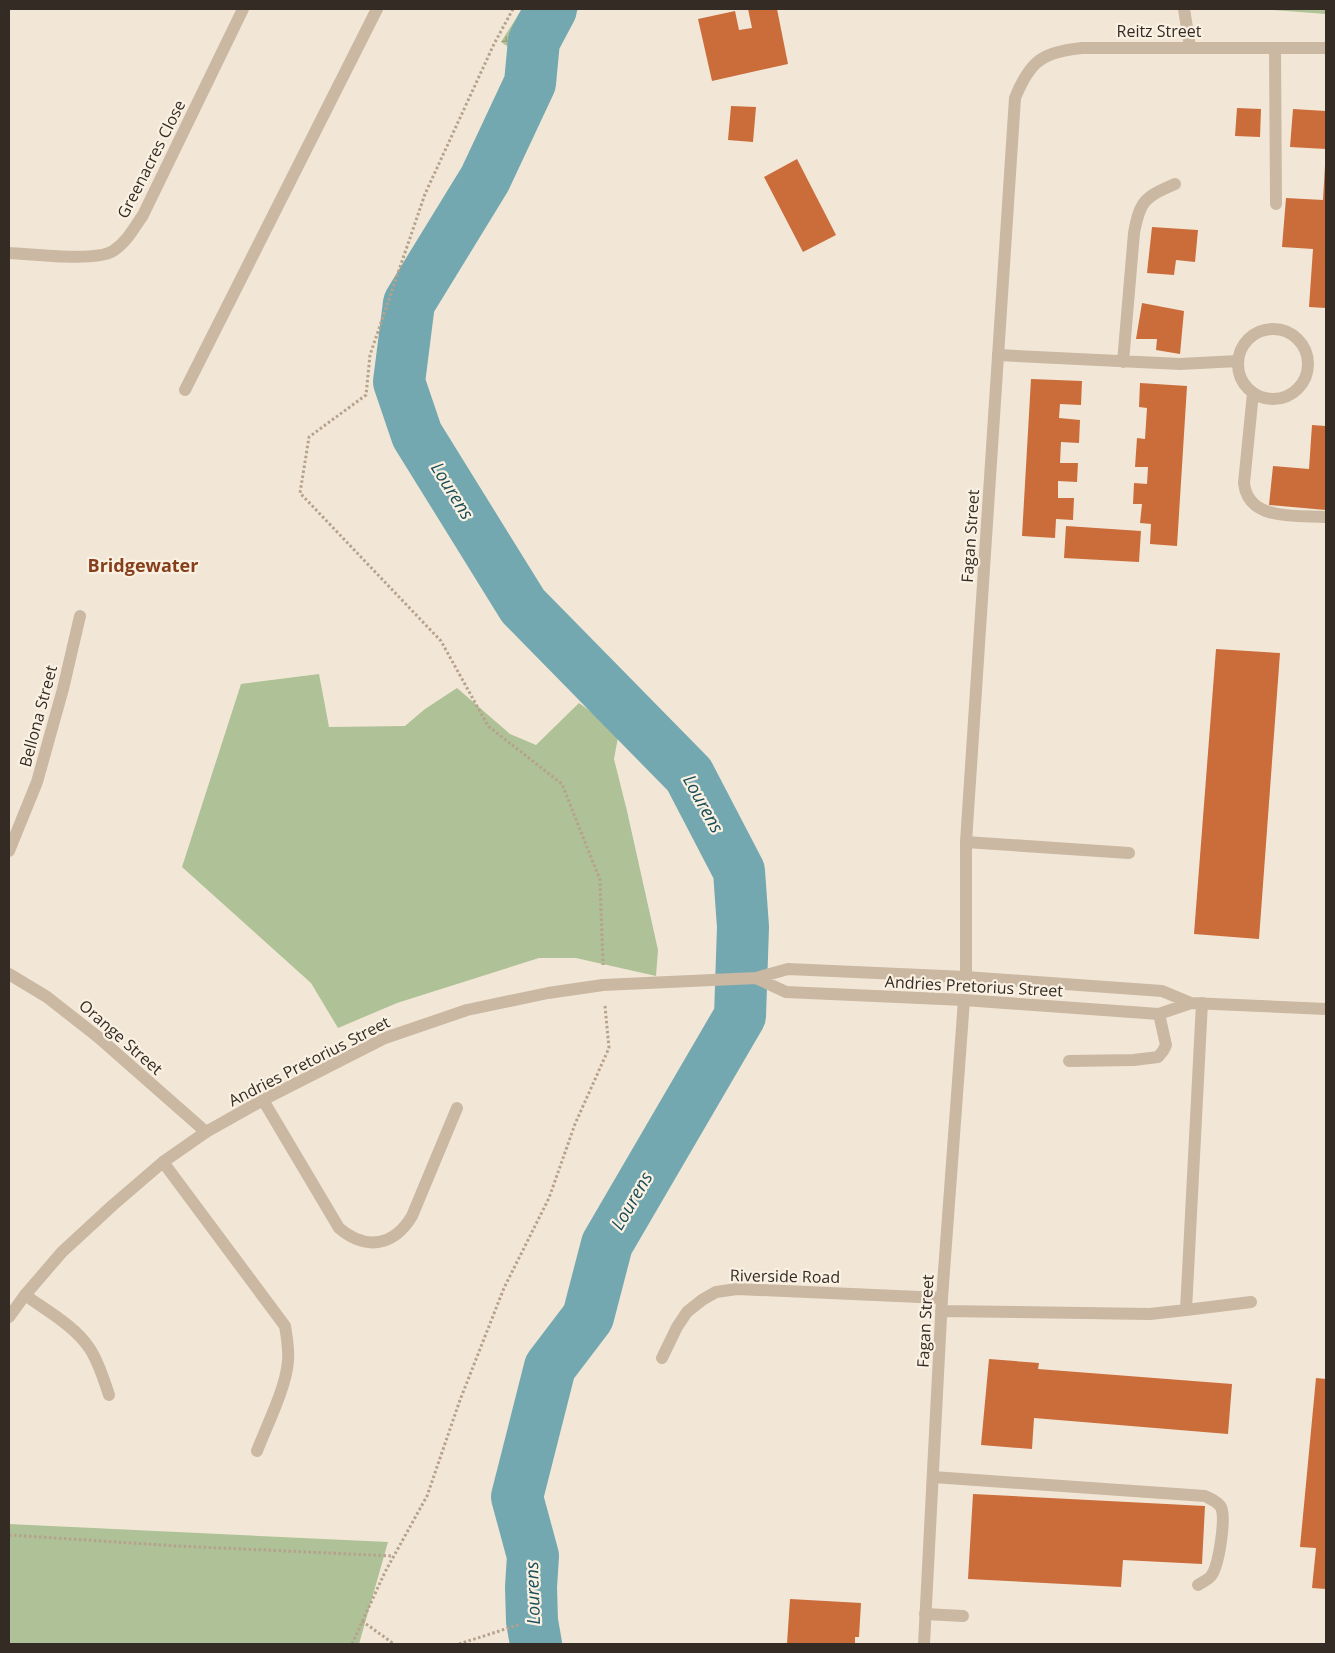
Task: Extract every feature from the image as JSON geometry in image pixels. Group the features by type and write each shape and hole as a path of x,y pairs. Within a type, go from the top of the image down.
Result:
{"street":[{"name":"Greenacres Close","path":"9,253 86,258 112,252 127,240 143,215 243,9"},
{"path":"185,390 377,9"},
{"path":"1184,9 1190,47"},
{"name":"Reitz Street","path":"1014,98 1023,79 1034,64 1046,56 1061,50 1082,48 1190,47 1326,48"},
{"path":"1275,48 1276,204"},
{"name":"Fagan Street","path":"966,977 966,842 1014,98"},
{"path":"1122,362 1137,218 1146,199 1155,192 1175,184"},
{"path":"1270,328 1282,329 1293,334 1302,343 1307,354 1309,366 1306,378 1299,388 1289,396 1277,399 1264,398 1253,393 1244,384 1239,374 1238,361 1241,349 1247,339 1258,332 1270,328"},
{"path":"998,354 1180,364 1238,361"},
{"path":"1253,393 1244,483 1246,496 1254,506 1272,514 1326,517"},
{"name":"Bellona Street","path":"9,850 37,782 63,689 80,616"},
{"path":"966,842 1129,853"},
{"name":"Andries Pretorius Street","path":"9,1316 62,1252 163,1162 206,1132 263,1100 385,1038 467,1010 548,993 603,985 756,978 788,969 966,977 1162,991 1197,1003 1326,1009"},
{"name":"Orange Street","path":"9,974 47,997 98,1037 206,1132"},
{"name":"Andries Pretorius Street","path":"756,978 786,992 964,1000 1160,1014 1197,1003"},
{"name":"Fagan Street","path":"924,1644 941,1311 964,1000"},
{"path":"1186,1310 1197,1003"},
{"path":"1069,1061 1134,1060 1158,1057 1166,1045 1160,1014"},
{"path":"263,1100 339,1228 347,1235 366,1242 386,1240 406,1226 412,1216 457,1108"},
{"path":"163,1162 285,1326 288,1362 285,1379 257,1451"},
{"name":"Riverside Road","path":"662,1358 677,1327 687,1312 716,1292 737,1289 942,1298"},
{"path":"26,1294 81,1338 91,1350 109,1395"},
{"path":"941,1311 1150,1314 1251,1302"},
{"path":"933,1477 1205,1496 1212,1499 1221,1508 1223,1515 1218,1561 1211,1576 1198,1585"},
{"path":"925,1614 963,1616"}],"path":[{"path":"352,1644 384,1572 426,1496 460,1400 504,1288 549,1198 575,1124 609,1048 603,985 600,880 562,784 488,726 441,641 300,494 309,437 366,395 370,355 425,194 494,44 513,9"},
{"path":"9,1535 178,1546 393,1556"},
{"path":"362,1621 394,1644"},
{"path":"459,1644 521,1624"}],"green space":[{"path":"522,9 579,9 567,21 546,72 501,42"},
{"path":"1326,9 1326,14 1273,10"},
{"path":"319,674 329,727 405,726 425,709 457,688 510,734 536,745 579,703 619,732 614,759 658,950 656,976 576,958 539,958 397,1003 338,1028 311,983 182,867 241,684"},
{"path":"9,1524 388,1542 359,1644 9,1644"}],"building":[{"path":"748,9 777,9 788,64 712,81 698,19 735,11 739,30 752,28"},
{"path":"731,106 756,107 753,142 728,140"},
{"path":"1237,108 1261,109 1260,137 1235,136"},
{"path":"1293,109 1326,111 1326,149 1290,147"},
{"path":"797,159 836,235 803,252 764,177"},
{"path":"1325,165 1326,308 1309,307 1313,249 1282,247 1286,198 1323,200"},
{"path":"1152,227 1198,230 1195,262 1176,260 1174,275 1147,273"},
{"path":"1142,303 1184,311 1180,354 1156,350 1157,339 1136,339"},
{"path":"1031,379 1082,381 1081,405 1060,404 1059,418 1080,420 1079,443 1061,442 1060,463 1078,463 1077,482 1058,481 1058,498 1074,498 1073,520 1056,519 1055,538 1022,536"},
{"path":"1140,383 1187,386 1177,546 1150,544 1151,524 1140,523 1142,504 1133,504 1134,483 1147,484 1148,467 1135,467 1137,438 1145,439 1147,408 1139,407"},
{"path":"1312,425 1326,426 1326,510 1269,505 1273,466 1309,469"},
{"path":"1066,526 1141,531 1139,562 1064,558"},
{"path":"1216,649 1280,653 1259,939 1194,934"},
{"path":"989,1359 1039,1363 1038,1369 1232,1384 1228,1434 1034,1418 1032,1449 981,1445"},
{"path":"1316,1378 1326,1379 1326,1589 1312,1588 1316,1548 1300,1547"},
{"path":"973,1494 1205,1506 1202,1564 1123,1560 1121,1587 968,1579"},
{"path":"790,1599 861,1603 859,1637 855,1637 855,1644 787,1644"}],"waterway":[{"name":"Lourens","path":"536,1644 532,1621 531,1587 533,1556 517,1497 550,1367 588,1317 607,1244 740,1016 743,927 739,871 689,775 523,606 417,435 399,382 409,303 485,179 530,83 534,41 551,9"}],"district":[{"name":"Bridgewater","path":"143,566"}]}
